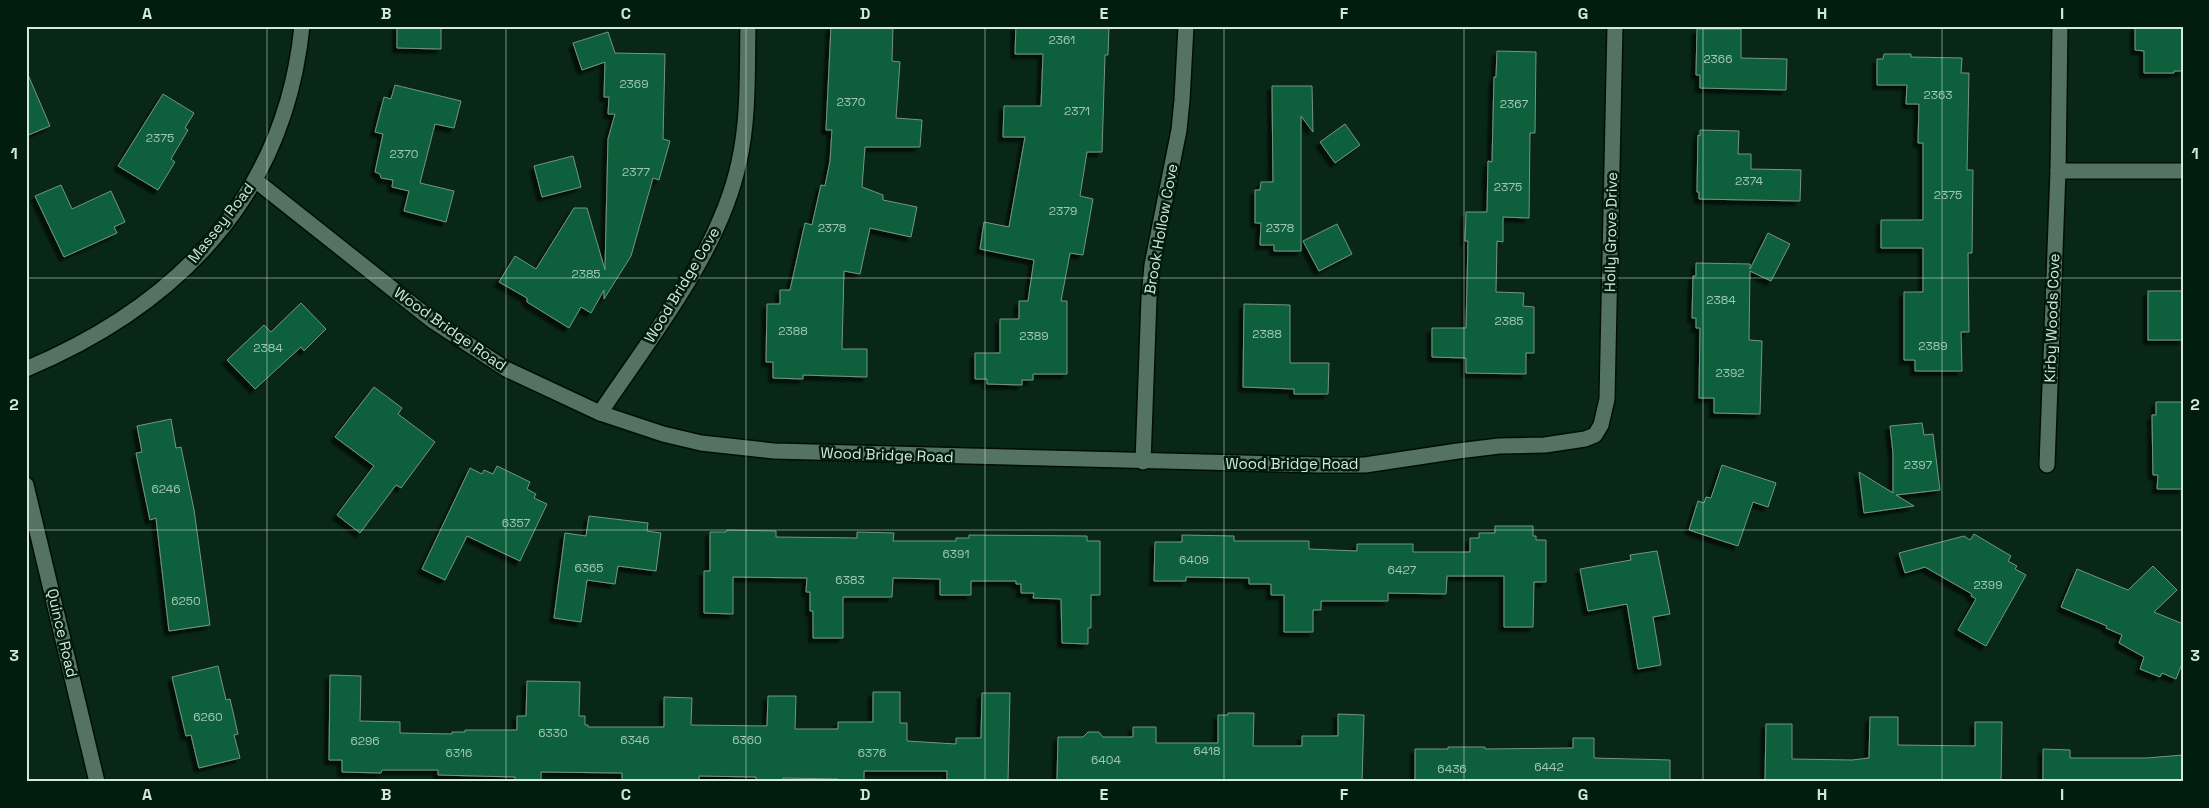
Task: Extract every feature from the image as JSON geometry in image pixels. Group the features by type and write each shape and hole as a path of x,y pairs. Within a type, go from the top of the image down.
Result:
{"street":[{"name":"Massey Road","path":"26,369 62,354 111,327 154,297 198,258 230,218 255,180 278,135 290,95 302,26"},
{"name":"Wood Bridge Cove","path":"600,413 685,286 723,218 740,162 744,135 748,26"},
{"name":"Brook Hollow Cove","path":"1144,462 1152,265 1179,130 1186,26"},
{"name":"Holly Grove Drive","path":"1595,435 1601,425 1607,399 1615,26"},
{"name":"Kirby Woods Cove","path":"2047,465 2058,171 2060,26"},
{"path":"2058,171 2183,171"},
{"name":"Wood Bridge Road","path":"255,180 434,321 506,369 600,413 663,434 700,443 739,448 824,453 1144,462 1365,465 1499,446 1572,442 1595,435"},
{"name":"Quince Road","path":"26,485 97,782"}],"building":[{"path":"397,26 441,26 441,49 397,48"},
{"path":"831,26 893,26 892,61 900,62 896,118 922,120 920,147 865,147 862,187 883,195 883,200 917,207 911,237 870,228 860,274 844,271 842,349 867,349 867,377 803,375 803,379 773,378 773,362 766,362 767,304 780,304 780,290 790,290 805,223 812,225 821,185 825,186 830,161 832,130 826,130"},
{"path":"1016,26 1109,26 1108,55 1105,55 1102,152 1087,152 1080,196 1093,199 1083,255 1070,253 1061,301 1067,301 1067,374 1033,374 1033,380 1022,380 1022,385 987,384 987,379 975,379 975,353 1000,353 1000,319 1019,319 1019,301 1028,301 1034,260 980,249 984,222 1009,227 1025,137 1003,137 1004,106 1041,106 1043,54 1015,54"},
{"path":"2135,26 2183,26 2183,71 2174,71 2174,73 2144,73 2144,51 2135,50"},
{"path":"1697,29 1741,29 1741,58 1787,59 1786,90 1700,88 1700,75 1696,75"},
{"path":"608,32 615,53 665,54 663,139 670,141 659,180 653,178 631,256 604,299 604,290 591,313 581,307 569,328 527,302 527,298 499,282 515,256 536,269 574,208 587,208 605,270 608,139 615,114 608,114 609,97 604,97 605,62 582,70 573,43"},
{"path":"1497,51 1536,52 1535,133 1530,133 1529,218 1503,217 1503,242 1497,241 1496,292 1524,293 1523,306 1534,307 1534,353 1526,353 1526,374 1466,373 1466,358 1432,357 1432,328 1466,328 1468,241 1465,241 1466,212 1487,212 1488,161 1492,162 1494,77 1496,77"},
{"path":"1884,54 1911,54 1911,57 1962,58 1961,73 1969,73 1967,170 1973,170 1972,253 1968,253 1969,332 1961,332 1962,371 1915,371 1915,360 1904,360 1904,292 1923,292 1923,248 1881,248 1881,220 1923,220 1923,143 1918,143 1919,104 1906,104 1907,85 1877,85 1877,59 1883,59"},
{"path":"26,70 50,126 26,136"},
{"path":"395,85 461,101 454,128 435,124 420,183 454,191 446,222 404,211 409,191 392,187 393,180 381,178 380,174 375,172 383,134 375,132 384,97 391,99"},
{"path":"1272,86 1312,86 1313,132 1301,116 1301,251 1274,251 1274,245 1260,245 1261,223 1255,223 1255,190 1260,190 1261,182 1273,182"},
{"path":"163,94 194,113 185,128 188,130 171,159 175,162 158,190 118,166"},
{"path":"1345,124 1360,145 1335,163 1320,142"},
{"path":"1700,130 1739,131 1738,154 1751,154 1751,169 1801,170 1800,201 1699,199 1699,192 1697,192 1698,135 1700,136"},
{"path":"573,156 581,187 542,197 534,166"},
{"path":"61,185 72,209 111,191 125,222 114,227 117,233 64,257 35,196"},
{"path":"1337,224 1352,254 1319,271 1303,241"},
{"path":"1768,233 1790,244 1771,281 1750,271 1749,340 1762,341 1760,414 1714,413 1714,398 1699,398 1700,328 1696,328 1696,318 1692,318 1693,276 1696,276 1696,263 1750,264 1750,269"},
{"path":"2148,291 2183,291 2183,340 2148,340"},
{"path":"301,303 326,329 304,351 301,347 255,389 227,360 264,325 271,332"},
{"path":"1244,304 1290,305 1290,363 1329,363 1328,394 1294,394 1294,389 1243,387"},
{"path":"374,387 402,408 398,414 435,442 401,488 396,485 360,533 337,515 374,466 335,437"},
{"path":"2156,402 2183,402 2183,489 2157,489 2158,475 2153,475 2152,415 2156,415"},
{"path":"171,419 176,448 181,447 194,510 210,625 169,631 156,518 150,520 136,453 142,452 137,426"},
{"path":"1922,423 1924,435 1933,434 1940,490 1896,495 1914,506 1864,513 1859,472 1893,493 1893,453 1890,426"},
{"path":"1722,465 1776,483 1768,507 1753,502 1738,546 1689,530 1698,501 1704,503 1706,497 1711,498"},
{"path":"497,466 530,482 527,489 536,494 534,498 547,504 520,561 467,536 445,580 422,569 470,468 482,474 484,470 493,474"},
{"path":"589,516 648,523 647,531 661,533 656,571 618,566 615,584 587,580 581,622 554,618 565,533 586,536"},
{"path":"1495,526 1533,526 1533,536 1536,536 1536,540 1546,540 1546,582 1534,582 1533,627 1504,627 1504,576 1447,576 1446,594 1388,593 1388,601 1321,601 1321,610 1313,610 1313,632 1284,632 1284,595 1271,595 1271,584 1249,584 1249,578 1186,577 1186,581 1154,581 1155,542 1182,542 1182,535 1234,536 1234,541 1309,541 1309,549 1357,551 1357,544 1413,544 1413,552 1470,552 1470,538 1479,538 1479,533 1495,533"},
{"path":"727,530 776,531 776,537 857,538 857,532 894,533 893,541 956,541 956,538 969,538 969,535 1087,536 1087,541 1100,541 1100,595 1091,595 1091,628 1088,628 1088,644 1062,643 1061,599 1033,598 1034,593 1021,593 1021,584 1016,584 1016,581 971,581 971,595 940,595 940,579 893,578 892,597 843,597 843,638 813,638 813,611 810,611 810,592 806,592 807,578 733,577 733,614 704,613 704,571 710,571 710,532 726,532"},
{"path":"1974,534 2011,556 2008,561 2017,566 2015,569 2026,575 1986,646 1958,630 1976,599 1971,596 1972,594 1925,567 1905,573 1899,553 1964,536 1970,540"},
{"path":"1657,551 1670,614 1653,617 1661,665 1638,669 1627,604 1588,611 1580,569 1631,560 1630,555"},
{"path":"2153,566 2177,590 2154,612 2183,624 2183,661 2176,679 2162,673 2160,677 2140,669 2144,657 2119,643 2122,635 2106,628 2107,626 2061,607 2077,569 2128,590"},
{"path":"218,666 226,700 230,699 238,734 234,735 240,758 199,768 191,735 186,736 172,677"},
{"path":"330,675 361,676 360,721 400,722 400,733 452,734 452,732 465,732 465,730 517,730 517,716 526,716 527,681 580,682 579,716 585,716 585,725 588,725 588,727 664,727 664,697 692,698 691,725 767,726 768,696 796,696 795,729 838,729 838,722 873,722 873,692 900,692 900,723 907,723 907,741 956,744 956,738 981,738 982,693 1010,693 1008,782 947,782 947,771 864,771 864,782 838,782 838,779 783,778 783,782 756,782 756,777 699,776 699,781 631,782 622,780 622,773 541,772 541,780 515,780 515,777 438,775 438,770 382,770 381,773 342,772 342,760 329,760"},
{"path":"1228,713 1254,713 1253,746 1302,746 1302,736 1338,736 1338,714 1364,715 1362,782 1057,782 1058,737 1083,737 1088,732 1099,732 1103,737 1133,737 1133,727 1156,727 1156,743 1218,743 1218,715 1228,715"},
{"path":"1870,717 1898,717 1898,745 1975,746 1975,722 2002,722 2001,782 1765,782 1766,724 1792,724 1792,759 1852,760 1869,758"},
{"path":"1573,738 1594,738 1594,758 1670,760 1670,782 1415,782 1415,749 1448,749 1448,747 1485,747 1485,749 1573,748"},
{"path":"2043,749 2070,750 2070,758 2147,758 2183,755 2183,782 2043,782"}]}
